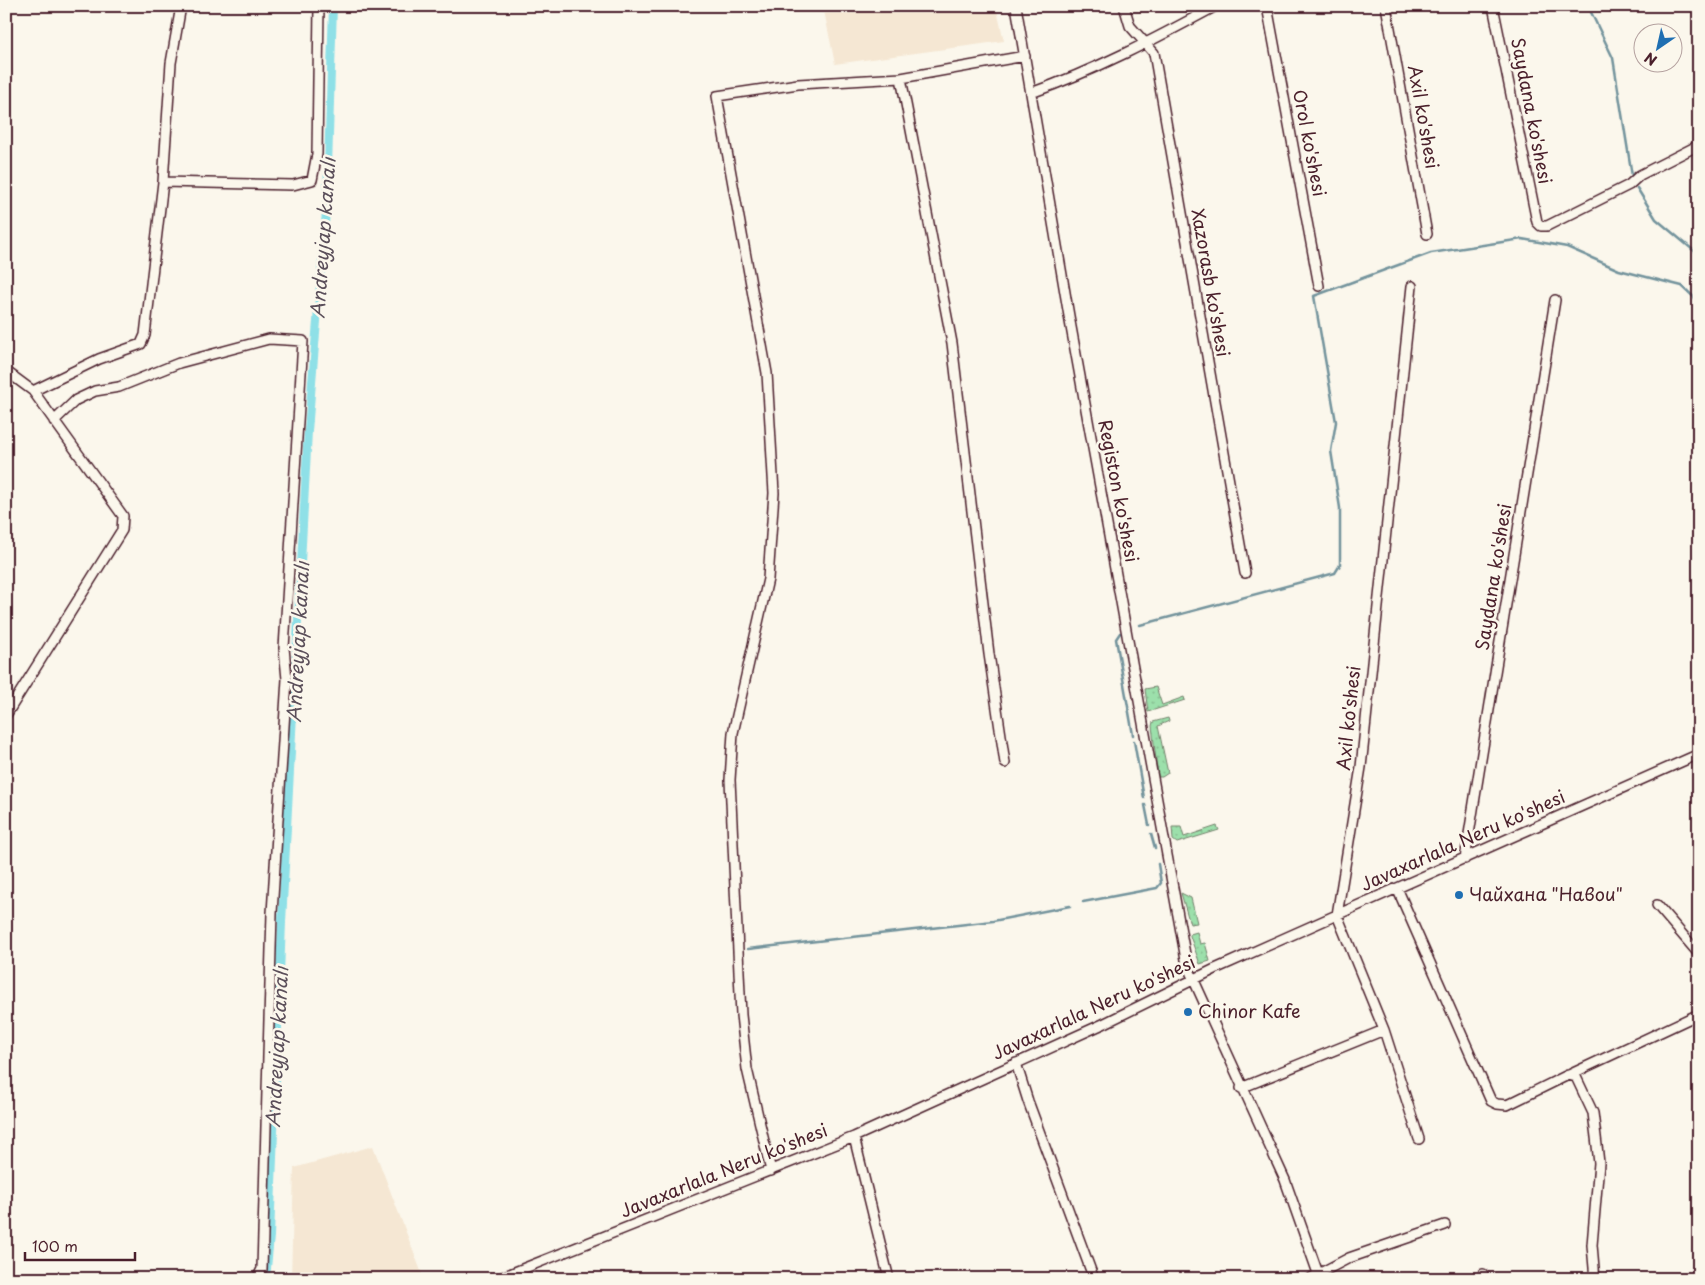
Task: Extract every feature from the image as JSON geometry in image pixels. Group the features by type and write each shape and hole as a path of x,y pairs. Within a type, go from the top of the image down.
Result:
{"street":[{"path":"33,391 99,360 141,344 144,335 162,182 171,63 181,6"},
{"path":"162,182 293,185 312,180 317,154 319,6"},
{"name":"Registon ko'shesi","path":"1016,6 1068,316 1123,610 1186,965 1285,1180 1320,1277"},
{"name":"Xazorasb ko'shesi","path":"1124,6 1130,26 1154,53 1245,573"},
{"path":"1031,93 1080,76 1146,44 1216,6"},
{"name":"Orol ko'shesi","path":"1266,6 1319,286"},
{"name":"Axil ko'shesi","path":"1386,6 1427,234"},
{"name":"Saydana ko'shesi","path":"1493,6 1537,222 1541,226 1547,226 1629,185 1640,175 1699,146"},
{"path":"771,1171 747,1070 741,1015 730,780 733,733 768,579 774,493 768,373 717,96 798,84 901,78 1025,56"},
{"path":"901,78 952,342 988,644 1005,763"},
{"name":"Axil ko'shesi","path":"1337,915 1361,767 1412,286"},
{"name":"Saydana ko'shesi","path":"1465,859 1555,300"},
{"path":"54,421 76,400 95,391 119,387 179,363 270,339 303,341 284,648 287,679 272,913 262,1269 257,1279"},
{"path":"6,371 33,391 123,516 122,530 6,715"},
{"name":"Javaxarlala Neru ko'shesi","path":"497,1279 854,1137 1193,980 1699,754"},
{"path":"1397,888 1491,1101 1497,1104 1507,1104 1699,1014"},
{"path":"1657,905 1699,954"},
{"path":"1337,915 1384,1030 1419,1139"},
{"path":"1241,1088 1384,1030"},
{"path":"1016,1063 1028,1101 1094,1279"},
{"path":"1571,1074 1576,1077 1593,1113 1596,1138 1598,1162 1592,1245 1595,1279"},
{"path":"854,1137 889,1279"},
{"path":"1309,1279 1320,1277 1350,1258 1445,1225"}],"shaded area":[{"path":"823,6 996,6 1004,41 835,64"},
{"path":"373,1146 424,1279 291,1279 294,1168"}],"green space":[{"path":"1156,687 1162,705 1184,697 1185,700 1148,712 1145,689"},
{"path":"1168,718 1169,721 1158,726 1168,773 1158,777 1152,726 1153,722"},
{"path":"1217,826 1219,830 1177,843 1173,840 1172,827 1181,827 1184,837"},
{"path":"1181,893 1191,898 1197,923 1190,924"},
{"path":"1197,932 1200,944 1205,943 1210,961 1200,964 1190,936 1190,934"}],"waterway":[{"name":"Andreyjap kanalı","path":"266,1279 270,1236 282,922 308,431 327,199 333,6"},
{"path":"1588,6 1613,58 1632,176"},
{"path":"1637,188 1656,219 1699,255"},
{"path":"1140,625 1335,573 1340,565 1340,508 1331,451 1336,422 1314,296 1431,253 1522,239 1567,247 1619,270 1682,286 1699,302"},
{"path":"1120,633 1116,639 1133,735"},
{"path":"1134,741 1144,798"},
{"path":"1145,805 1149,825"},
{"path":"1151,834 1155,848"},
{"path":"1083,902 1157,888 1161,883 1158,864"},
{"path":"748,949 993,921 1070,906"}],"place":[{"name":"Чайхана \"Навои\"","path":"1459,895"},
{"name":"Chinor Kafe","path":"1188,1012"}]}
